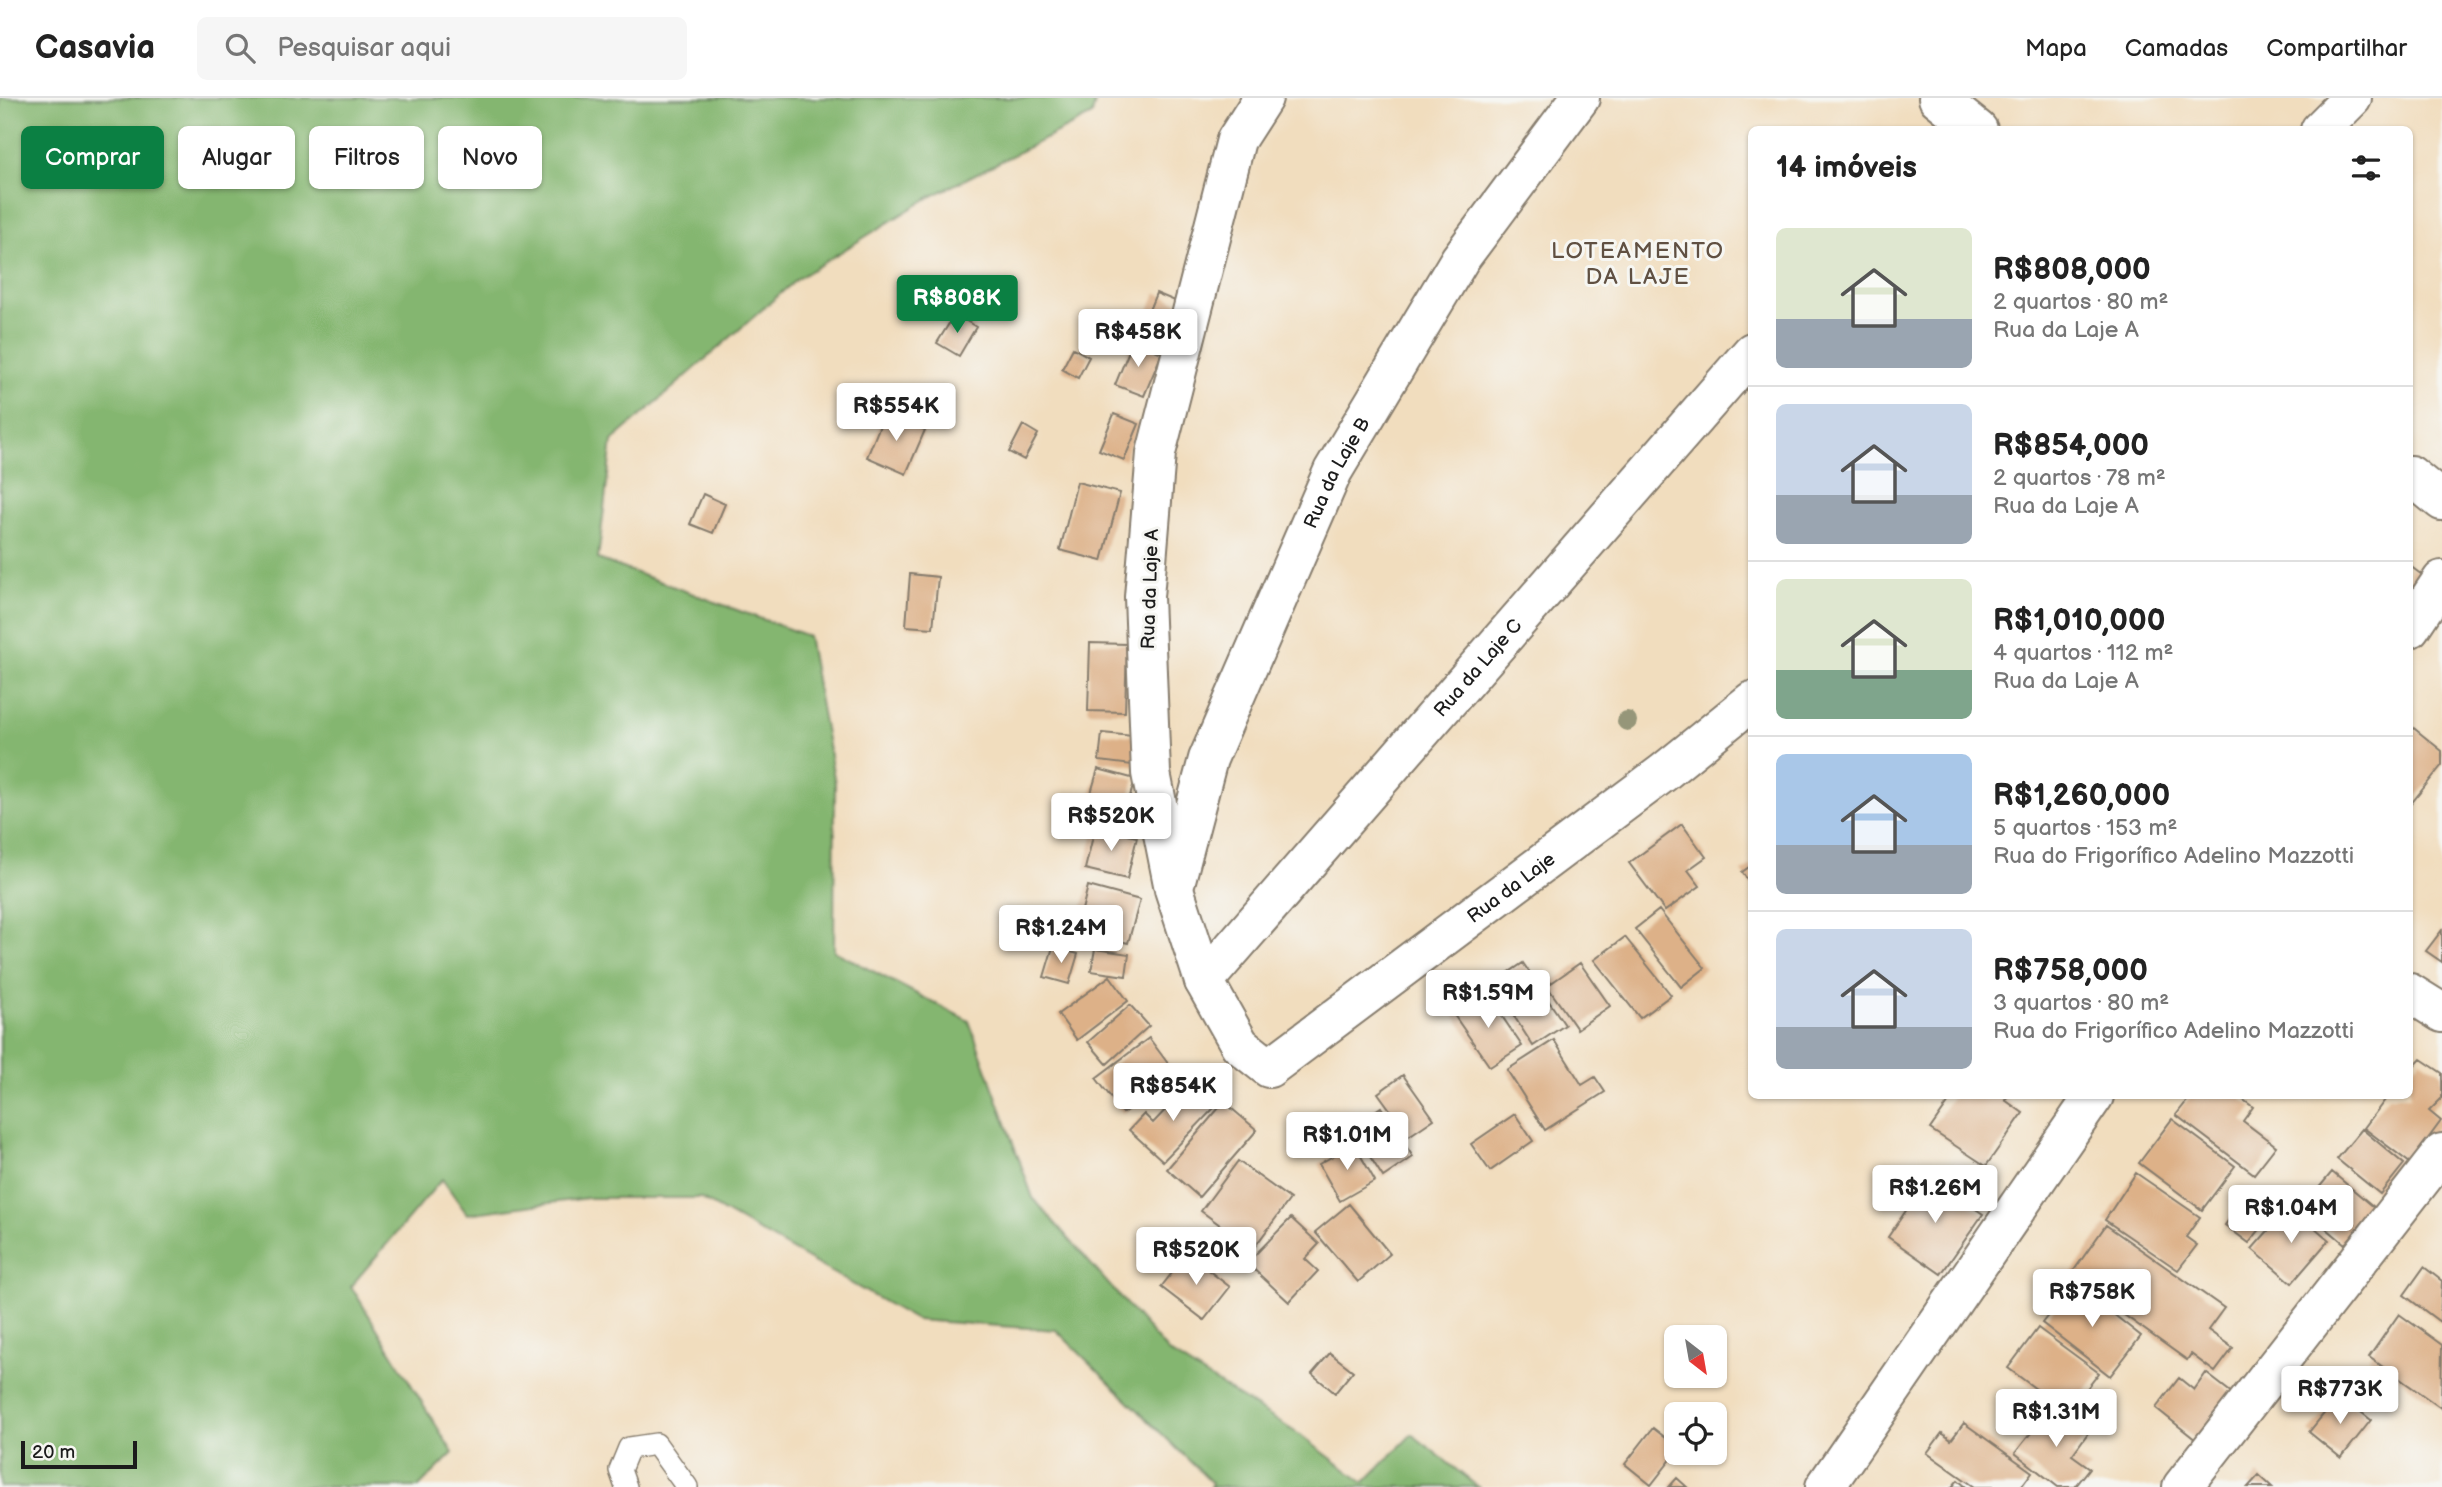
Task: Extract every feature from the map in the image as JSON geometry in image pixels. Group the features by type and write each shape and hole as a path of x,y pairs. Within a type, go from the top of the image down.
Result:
{"street":[{"path":"1236,140 1243,98"},
{"name":"Rua da Laje A","path":"1264,98 1236,140 1156,453 1144,597 1151,773 1174,888 1204,981 1240,1045 1269,1068"},
{"name":"Rua da Laje B","path":"1174,888 1208,759 1333,471 1460,259 1580,98"},
{"path":"2324,126 2351,98"},
{"name":"Rua da Laje C","path":"1204,981 1748,357"},
{"path":"2413,477 2442,501"},
{"path":"2413,624 2442,580"},
{"name":"Rua da Laje","path":"1269,1068 1663,773 1748,704"},
{"path":"2413,995 2442,1013"},
{"path":"1825,1487 2092,1099"},
{"path":"2182,1487 2442,1153"}],"lane":[{"path":"626,1487 620,1470 629,1448 656,1444 687,1487"}],"green space":[{"path":"0,98 1096,98 1092,115 928,198 797,279 612,441 598,559 808,636 835,783 834,951 969,1021 1033,1198 1168,1352 1300,1435 1364,1483 1412,1434 1478,1487 1210,1487 1212,1483 1056,1330 916,1320 700,1198 588,1198 467,1214 442,1179 351,1286 453,1453 419,1487 0,1487"}],"building":[{"path":"1156,293 1180,303 1162,347 1138,337"},
{"path":"955,314 976,327 959,356 937,343"},
{"path":"1133,341 1162,353 1144,396 1115,385"},
{"path":"1073,348 1089,357 1078,378 1062,369"},
{"path":"885,413 925,430 906,474 867,457"},
{"path":"1114,414 1139,424 1124,460 1099,450"},
{"path":"1023,425 1038,434 1024,460 1009,452"},
{"path":"1077,482 1120,493 1102,561 1060,550"},
{"path":"703,494 725,504 713,533 690,524"},
{"path":"2413,568 2426,578 2413,597"},
{"path":"910,574 938,577 933,628 906,626"},
{"path":"1090,643 1127,644 1125,712 1088,711"},
{"path":"2413,727 2442,751 2442,765 2413,801"},
{"path":"1102,733 1143,737 1140,766 1099,761"},
{"path":"1098,769 1135,779 1123,821 1086,810"},
{"path":"1682,824 1706,857 1688,870 1700,886 1665,911 1629,863"},
{"path":"1095,828 1137,837 1127,879 1085,869"},
{"path":"1748,868 1748,880 1742,872"},
{"path":"1088,886 1140,900 1128,943 1077,930"},
{"path":"1659,910 1705,968 1681,987 1635,929"},
{"path":"2442,930 2442,962 2426,951"},
{"path":"1625,937 1671,995 1640,1018 1594,960"},
{"path":"1053,947 1078,954 1069,984 1044,977"},
{"path":"1095,949 1129,954 1126,976 1091,971"},
{"path":"1523,963 1565,1025 1533,1046 1493,983"},
{"path":"1580,963 1610,1006 1577,1029 1547,986"},
{"path":"1110,976 1128,1001 1077,1040 1058,1014"},
{"path":"1487,994 1522,1046 1490,1067 1454,1015"},
{"path":"1130,1005 1149,1026 1107,1064 1088,1042"},
{"path":"1149,1038 1175,1073 1123,1113 1096,1078"},
{"path":"1554,1040 1582,1085 1595,1077 1605,1092 1545,1130 1507,1070"},
{"path":"2421,1059 2442,1073 2442,1098 2429,1111 2441,1121 2410,1163 2364,1128 2386,1099 2413,1099 2413,1068"},
{"path":"1403,1075 1434,1119 1409,1136 1378,1093"},
{"path":"1189,1085 1214,1108 1163,1161 1129,1130 1144,1114 1153,1123"},
{"path":"1951,1099 2006,1099 2023,1113 1986,1166 1930,1129"},
{"path":"2189,1099 2242,1099 2253,1107 2243,1121 2276,1146 2254,1174 2176,1115"},
{"path":"1224,1102 1257,1130 1199,1197 1167,1169"},
{"path":"1381,1107 1413,1157 1383,1177 1351,1127"},
{"path":"1515,1114 1533,1141 1490,1171 1471,1144"},
{"path":"2172,1119 2235,1166 2202,1210 2139,1163"},
{"path":"2362,1129 2404,1164 2380,1194 2337,1159"},
{"path":"1354,1144 1375,1181 1340,1201 1319,1164"},
{"path":"1238,1161 1290,1199 1253,1249 1201,1211"},
{"path":"2332,1172 2375,1208 2345,1244 2302,1208"},
{"path":"2136,1173 2200,1217 2186,1237 2197,1245 2178,1270 2105,1220"},
{"path":"1929,1177 1983,1214 1941,1274 1888,1237"},
{"path":"2251,1190 2276,1209 2249,1243 2225,1225"},
{"path":"1349,1204 1390,1254 1358,1282 1315,1232"},
{"path":"2290,1206 2329,1240 2292,1283 2252,1249"},
{"path":"1291,1218 1319,1244 1305,1259 1318,1271 1289,1302 1247,1263"},
{"path":"2106,1225 2224,1308 2208,1330 2233,1348 2215,1372 2191,1354 2187,1360 2070,1276"},
{"path":"1187,1254 1230,1287 1204,1320 1161,1287"},
{"path":"2424,1267 2442,1281 2440,1322 2404,1295"},
{"path":"2074,1283 2141,1336 2110,1376 2042,1323"},
{"path":"2399,1314 2442,1345 2441,1408 2369,1357"},
{"path":"2038,1328 2099,1373 2068,1413 2008,1368"},
{"path":"1330,1353 1353,1371 1335,1393 1312,1374"},
{"path":"2206,1373 2237,1397 2201,1444 2156,1408 2179,1378 2194,1390"},
{"path":"2339,1395 2371,1420 2341,1458 2309,1432"},
{"path":"2053,1405 2088,1433 2072,1455 2090,1468 2075,1487 2058,1487 2015,1453"},
{"path":"1964,1423 2032,1472 2021,1487 1975,1487 1927,1453 1942,1433 1951,1440"},
{"path":"1653,1428 1664,1437 1664,1465 1667,1465 1651,1485 1625,1464"},
{"path":"2259,1475 2272,1487 2248,1487"},
{"path":"1677,1478 1687,1487 1669,1487"},
{"path":"1958,1480 1966,1487 1952,1487"}],"district":[{"name":"LOTEAMENTO DA LAJE","path":"1638,263"}]}
